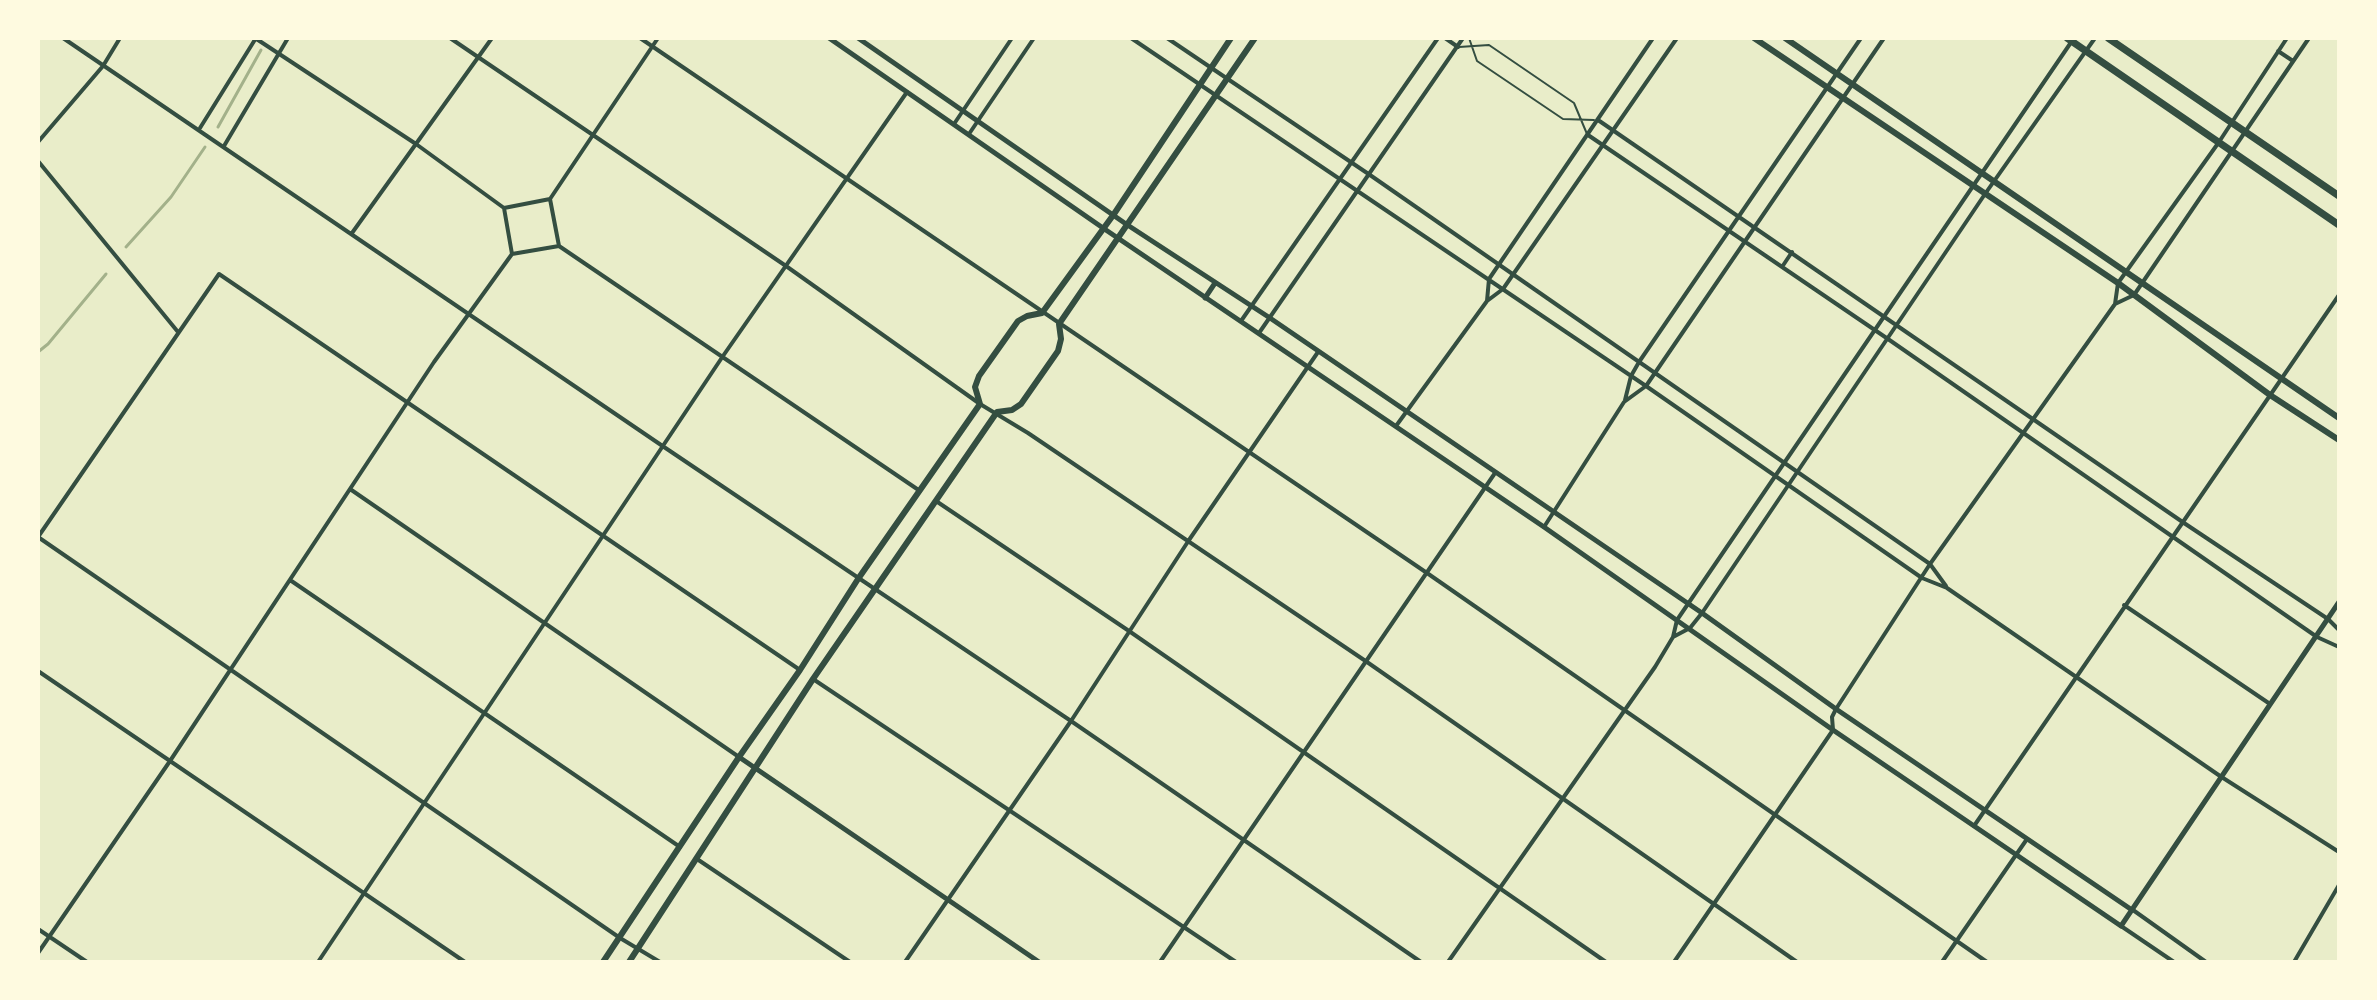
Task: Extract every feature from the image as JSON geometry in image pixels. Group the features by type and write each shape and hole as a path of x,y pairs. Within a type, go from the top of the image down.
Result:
{"main road":[{"path":"603,962 858,579 980,404 975,387 979,376 1018,321 1042,313 1114,214 1231,38"},
{"path":"629,962 695,857 935,500 997,412 1012,410 1021,404 1058,351 1061,339 1059,324 1116,237 1217,98 1255,38"},
{"path":"1754,38 2118,283 2270,395 2339,440"},
{"path":"1785,38 2339,418"},
{"path":"2108,38 2339,196"},
{"path":"2071,39 2339,225"}],"street":[{"path":"63,38 1421,962"},
{"path":"38,142 103,66 120,38"},
{"path":"200,129 255,38 416,144 504,208 512,254"},
{"path":"224,146 288,38"},
{"path":"450,38 786,266 980,404 997,412 1367,662 1797,962"},
{"path":"352,233 492,38"},
{"path":"640,38 1427,573 1987,962"},
{"path":"559,246 550,199 658,38"},
{"path":"829,38 2174,962"},
{"path":"858,38 1126,224 1270,318 1689,604 1836,709 2206,962"},
{"path":"954,124 1012,38"},
{"path":"969,134 1034,38"},
{"path":"1131,38 1646,386 1922,578 1947,588 2220,776 2339,852"},
{"path":"1167,38 1786,462 1930,564 1947,588"},
{"path":"1241,321 1438,38"},
{"path":"1445,38 1458,47"},
{"path":"1259,333 1463,38"},
{"path":"1487,301 1489,279 1653,38"},
{"path":"1396,426 1487,301 1503,289 1677,38"},
{"path":"1544,527 1624,402 1631,376 1639,362 1861,38"},
{"path":"1624,402 1646,386 1884,38"},
{"path":"1673,637 1690,628 1702,613 1985,194 2095,38"},
{"path":"1674,962 1833,730 1832,717 1836,709 1930,564 2115,304 2118,283 2219,142 2287,38"},
{"path":"2115,304 2134,295 2309,38"},
{"path":"1448,962 1625,709 1673,637 1677,620 2071,39"},
{"path":"2278,51 2294,61"},
{"path":"318,962 723,356 907,92"},
{"path":"1598,120 2328,619 2339,630"},
{"path":"1588,135 2317,637 2339,647"},
{"path":"38,161 178,332"},
{"path":"504,208 550,199"},
{"path":"38,953 170,761 408,401 512,254 559,246 920,491"},
{"path":"1782,267 1792,252"},
{"path":"660,962 620,938 38,537 219,274 800,670"},
{"path":"1205,298 1215,283"},
{"path":"1974,826 2339,295"},
{"path":"905,962 1318,352"},
{"path":"1160,962 1495,473"},
{"path":"350,489 1039,962"},
{"path":"935,500 1606,962"},
{"path":"290,580 680,847"},
{"path":"2121,926 2339,602"},
{"path":"2124,605 2270,704"},
{"path":"38,671 465,962"},
{"path":"813,679 1236,962"},
{"path":"1942,962 2027,839"},
{"path":"695,857 850,962"},
{"path":"2294,962 2339,885"},
{"path":"38,929 87,962"}],"lane":[{"path":"1469,38 1477,61 1563,119 1598,120"},
{"path":"1458,47 1489,45 1574,103 1588,135"}],"waterway":[{"path":"218,127 261,50"},
{"path":"126,247 171,197 205,147"},
{"path":"38,352 106,274"}]}
